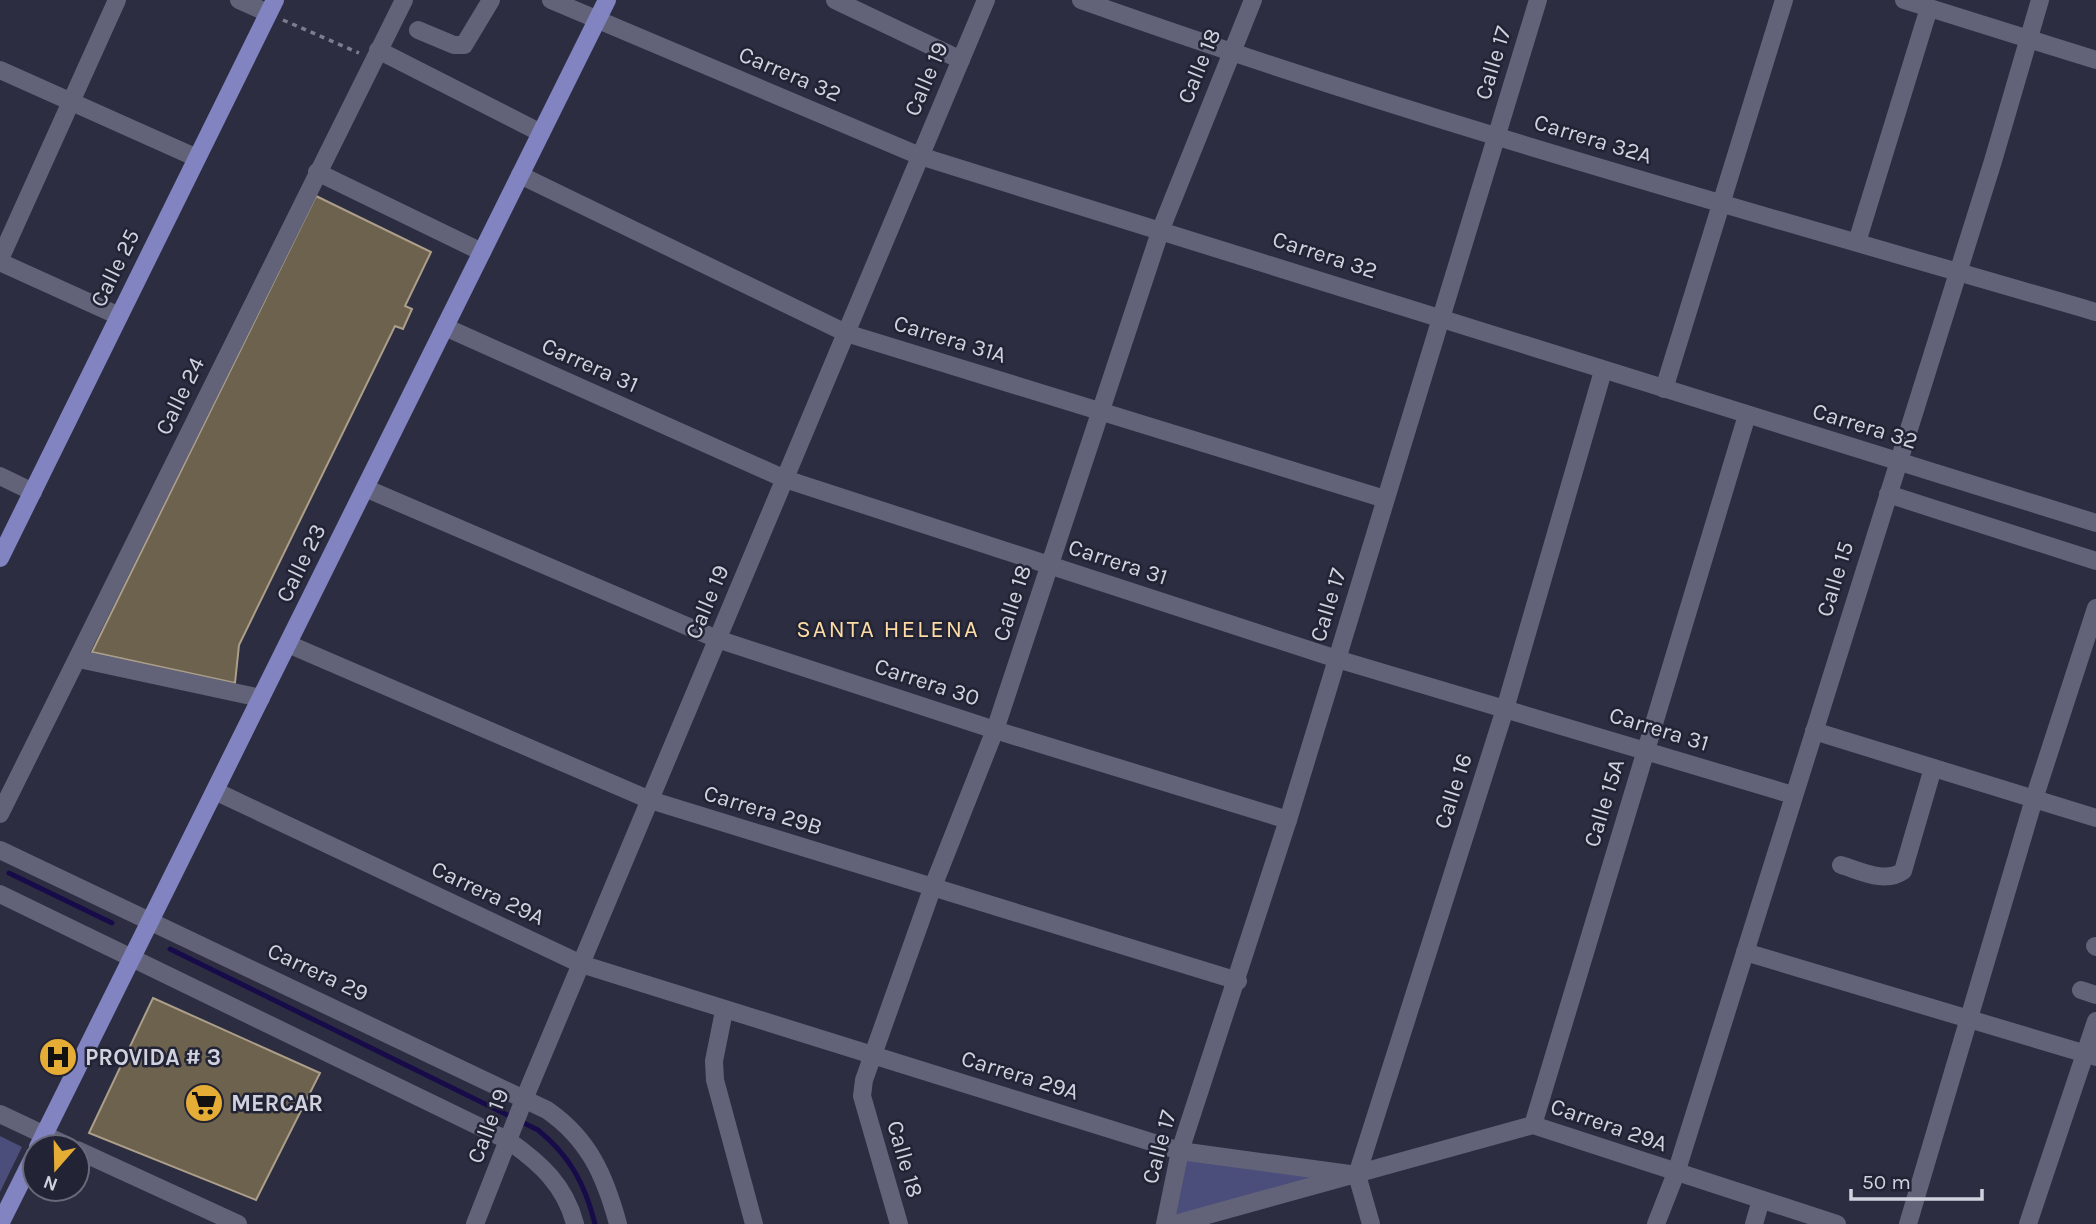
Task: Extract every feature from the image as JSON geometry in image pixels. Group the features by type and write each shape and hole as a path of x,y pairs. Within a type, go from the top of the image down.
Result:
{"main road":[{"name":"Calle 23","path":"45,1133 607,0"},
{"name":"Calle 25","path":"0,558 271,7"},
{"path":"0,1224 21,1182"}],"street":[{"path":"117,0 0,261 119,316"},
{"path":"239,0 271,7"},
{"name":"Calle 24","path":"0,814 404,0"},
{"path":"418,30 454,45 464,45 491,0"},
{"name":"Carrera 32","path":"551,0 920,156 1161,229 1604,371 2096,523"},
{"path":"835,0 961,61"},
{"name":"Calle 19","path":"475,1224 581,964 986,0"},
{"name":"Carrera 32A","path":"1081,0 1229,53 1720,204 2096,312"},
{"name":"Calle 18","path":"899,1224 862,1096 864,1080 932,888 995,730 1099,409 1161,229 1229,53 1254,0"},
{"name":"Calle 17","path":"1166,1224 1180,1151 1238,981 1538,0"},
{"path":"1664,389 1784,0"},
{"path":"1904,0 2096,60"},
{"name":"Calle 15","path":"1656,1224 1676,1173 2040,0"},
{"path":"1857,242 1928,8"},
{"path":"376,55 541,133"},
{"path":"0,70 197,158"},
{"path":"317,172 482,252"},
{"name":"Carrera 31A","path":"520,175 846,333 1385,499"},
{"name":"Carrera 31","path":"445,327 785,480 1337,659 1793,795"},
{"name":"Calle 16","path":"1357,1175 1505,709 1604,371"},
{"name":"Calle 15A","path":"1534,1125 1747,415"},
{"path":"0,476 33,492"},
{"name":"Carrera 30","path":"365,488 717,639 995,730 1288,820"},
{"path":"1888,494 2096,561"},
{"path":"1908,1224 1971,1019 2034,799 2096,608"},
{"name":"Carrera 29B","path":"288,644 650,800 1238,981"},
{"path":"79,659 261,698"},
{"path":"1814,731 2096,818"},
{"path":"1841,865 1884,878 1894,877 1903,871 1933,768"},
{"name":"Carrera 29A","path":"215,791 581,964 724,1011 875,1055 1180,1151 1357,1175 1534,1125 1837,1224"},
{"name":"Carrera 29","path":"0,850 151,920 563,1121 582,1139 598,1163 618,1224"},
{"path":"0,894 511,1135 555,1180 575,1224"},
{"path":"1745,952 2091,1055"},
{"path":"724,1011 714,1061 715,1080 754,1224"},
{"path":"2028,1224 2091,1055 2096,1021"},
{"path":"0,1114 29,1133"},
{"path":"91,1156 238,1224"},
{"path":"1175,1224 1357,1175 1371,1224"},
{"path":"1754,1224 1761,1200"}],"path":[{"path":"271,7 376,55"}],"shaded area":[{"path":"0,1136 21,1146 21,1149 0,1192"},
{"path":"1180,1151 1357,1175 1165,1224"}],"building":[{"path":"316,196 431,252 405,306 412,309 403,329 395,326 239,645 235,683 92,652"},
{"name":"MERCAR","path":"153,998 320,1073 256,1200 89,1133"}],"waterway":[{"path":"9,873 112,923"},
{"path":"170,949 538,1130 559,1150 575,1172 595,1224"}],"place":[{"name":"PROVIDA # 3","path":"58,1057"},
{"name":"MERCAR","path":"204,1103"}],"district":[{"name":"SANTA HELENA","path":"888,629"}]}
